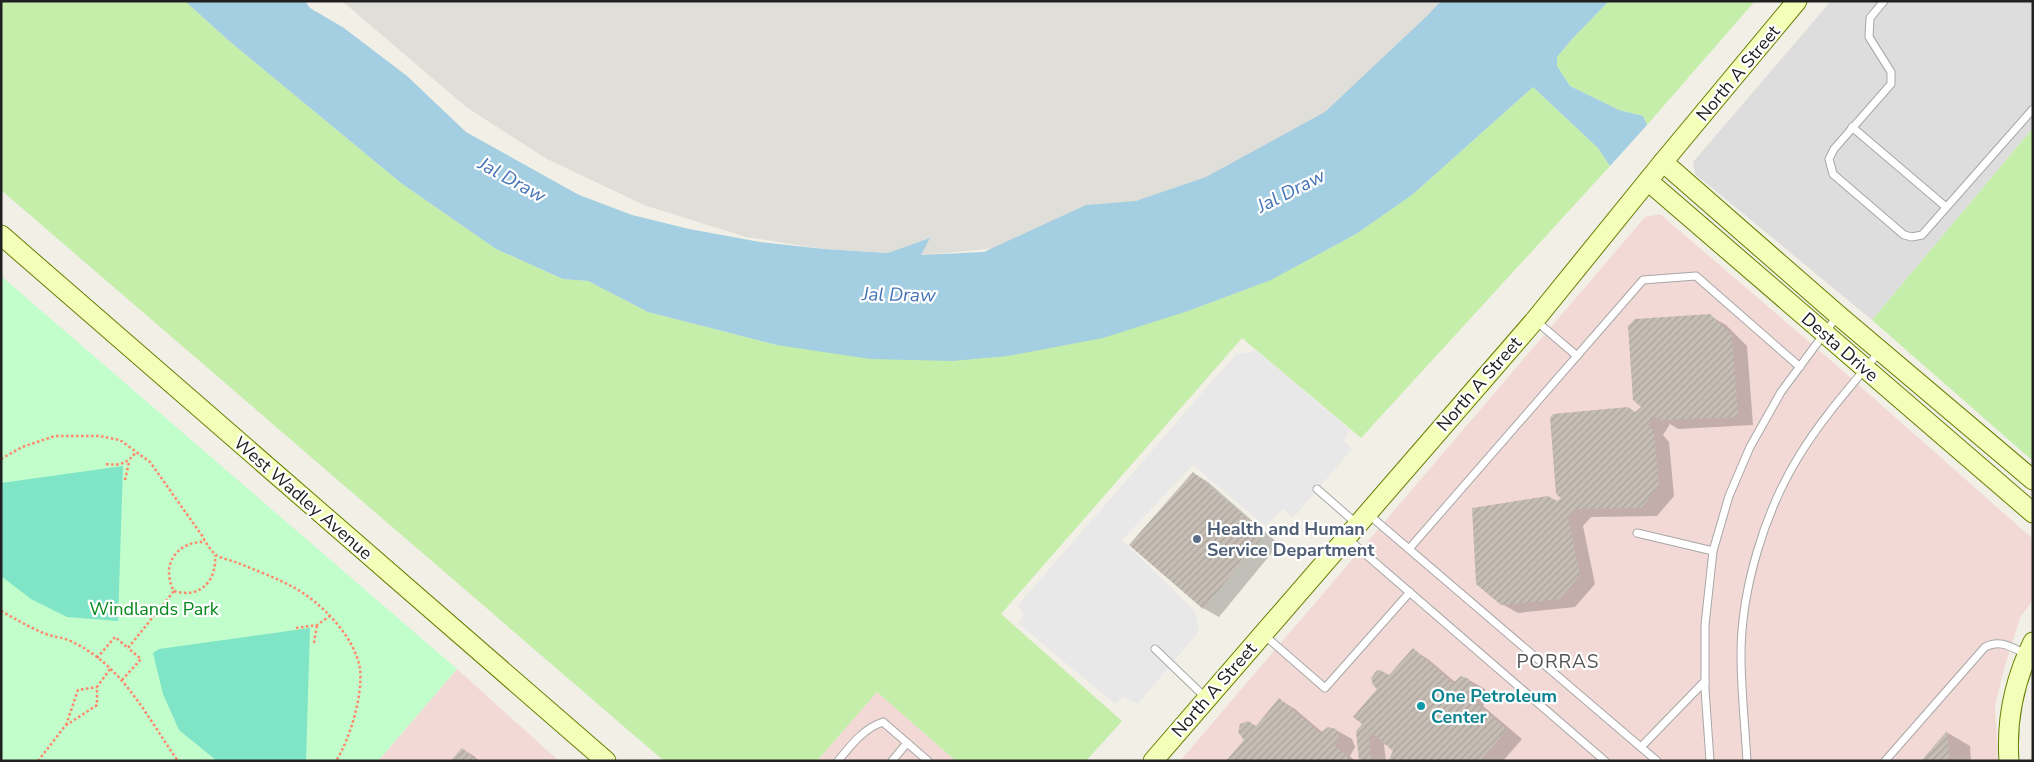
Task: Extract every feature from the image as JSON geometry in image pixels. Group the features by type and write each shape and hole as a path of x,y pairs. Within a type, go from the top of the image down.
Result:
{"main road":[{"name":"North A Street","path":"1157,759 1535,320 1797,1"},
{"name":"Desta Drive","path":"1663,162 1838,315 2033,480"},
{"name":"Desta Drive","path":"1648,181 2033,513"},
{"name":"West Wadley Avenue","path":"1,235 606,761"},
{"path":"2010,761 2010,710 2031,651"}],"lane":[{"path":"1884,1 1870,18 1869,37 1891,72 1891,84 1852,127 1834,149 1829,159 1832,174 1904,235 1912,237 1922,235 2033,109"},
{"path":"1852,127 1946,207"},
{"path":"1409,549 1643,280 1696,276 1800,367"},
{"path":"1710,761 1705,681 1705,625 1713,551 1729,496 1750,447 1781,392 1838,315"},
{"path":"1535,320 1577,356"},
{"path":"1747,761 1741,654 1747,596 1759,549 1774,505 1799,456 1821,424 1880,351"},
{"path":"1317,489 1357,525 1410,592 1605,761"},
{"path":"1357,525 1409,549 1657,761"},
{"path":"1638,533 1713,551"},
{"path":"1263,634 1326,688 1410,592"},
{"path":"1885,761 1985,647 1990,644 2002,643 2031,651"},
{"path":"1155,648 1207,699"},
{"path":"1641,747 1705,681"},
{"path":"838,761 854,742 872,726 883,722 928,761"},
{"path":"892,761 907,743"}],"path":[{"path":"1,458 22,447 55,436 99,436 120,440 150,462 215,554 214,573 206,585 189,593 174,591"},
{"path":"125,480 129,461 136,452"},
{"path":"106,464 120,465 129,461"},
{"path":"174,591 168,575 170,563 175,555 186,545 193,542 205,542"},
{"path":"215,554 292,586 323,608 353,650 360,669 359,693 349,734 336,761"},
{"path":"128,648 174,591"},
{"path":"1,611 46,634 68,639 110,669 122,680 149,716 178,761"},
{"path":"296,628 317,625 330,616"},
{"path":"314,644 317,625"},
{"path":"97,658 115,637 141,659 122,680"},
{"path":"65,726 97,705 97,687 110,669"},
{"path":"38,761 65,726 78,690 97,687"}],"shaded area":[{"path":"342,1 1465,1 1302,141 1029,245 924,255 824,249 746,237 644,205 547,159 466,107"},
{"path":"1831,1 2033,1 2033,128 1872,320 1695,174 1693,162"},
{"path":"1660,214 1835,364 2033,539 2033,599 2020,618 1995,706 1998,761 1180,761 1645,217"},
{"path":"1257,351 1350,430 1344,441 1352,449 1293,518 1283,509 1265,526 1193,465 1122,540 1195,611 1199,631 1138,704 1124,697 1115,704 1018,623 1024,614 1018,605 1236,354"},
{"path":"457,669 559,761 378,761"},
{"path":"877,692 956,761 817,761"}],"green space":[{"path":"1,1 185,1 228,40 401,183 496,249 563,279 588,281 648,312 777,345 1164,317 1188,311 1270,280 1356,234 1412,195 1533,87 1598,148 1610,166 1361,438 1242,338 1001,614 1122,721 1086,761 956,761 877,692 817,761 664,761 1,190"},
{"path":"1609,1 1755,1 1647,125 1643,116 1619,110 1570,86 1557,66 1557,57"},
{"path":"2033,128 2033,461 1872,320"},
{"name":"Windlands Park","path":"1,276 457,669 378,761 1,761"},
{"path":"123,466 118,621 67,617 31,599 1,576 1,483"},
{"path":"310,628 306,761 217,761 179,730 163,694 153,653 159,649"}],"water":[{"name":"Jal Draw","path":"185,1 305,1 310,8 344,28 407,76 466,132 579,195 632,215 689,229 760,242 824,249 888,253 930,238 921,255 984,252 1086,205 1136,201 1206,177 1325,112 1441,1 1609,1 1557,57 1557,66 1570,86 1619,110 1643,116 1647,125 1610,166 1598,148 1533,87 1412,195 1356,234 1271,280 1188,311 1103,338 1008,356 952,361 870,359 777,345 648,312 588,281 563,279 496,249 401,183 228,40"}],"building":[{"path":"1710,314 1732,336 1738,417 1661,420 1654,416 1648,425 1654,432 1659,487 1641,508 1575,509 1568,517 1580,575 1560,599 1501,605 1476,584 1472,508 1548,496 1557,501 1561,498 1556,494 1550,418 1553,414 1628,407 1635,412 1641,407 1633,400 1628,326 1635,319"},
{"name":"Health and Human Service Department","path":"1193,472 1265,534 1203,609 1129,545"},
{"name":"One Petroleum Center","path":"1413,648 1453,683 1461,676 1469,679 1473,687 1468,696 1507,730 1483,757 1488,761 1388,761 1393,751 1372,733 1369,736 1371,761 1359,761 1356,731 1362,724 1353,717 1377,689 1373,685 1371,678 1376,671 1380,670 1389,675"},
{"path":"1279,698 1320,733 1328,727 1336,729 1340,737 1335,746 1352,761 1226,761 1244,740 1238,732 1240,724 1248,721 1256,726"},
{"path":"1947,731 1950,761 1921,761"},
{"path":"462,748 477,761 450,761"}],"place":[{"name":"Health and Human Service Department","path":"1197,539"},
{"name":"One Petroleum Center","path":"1421,706"}],"district":[{"name":"PORRAS","path":"1558,662"}]}
